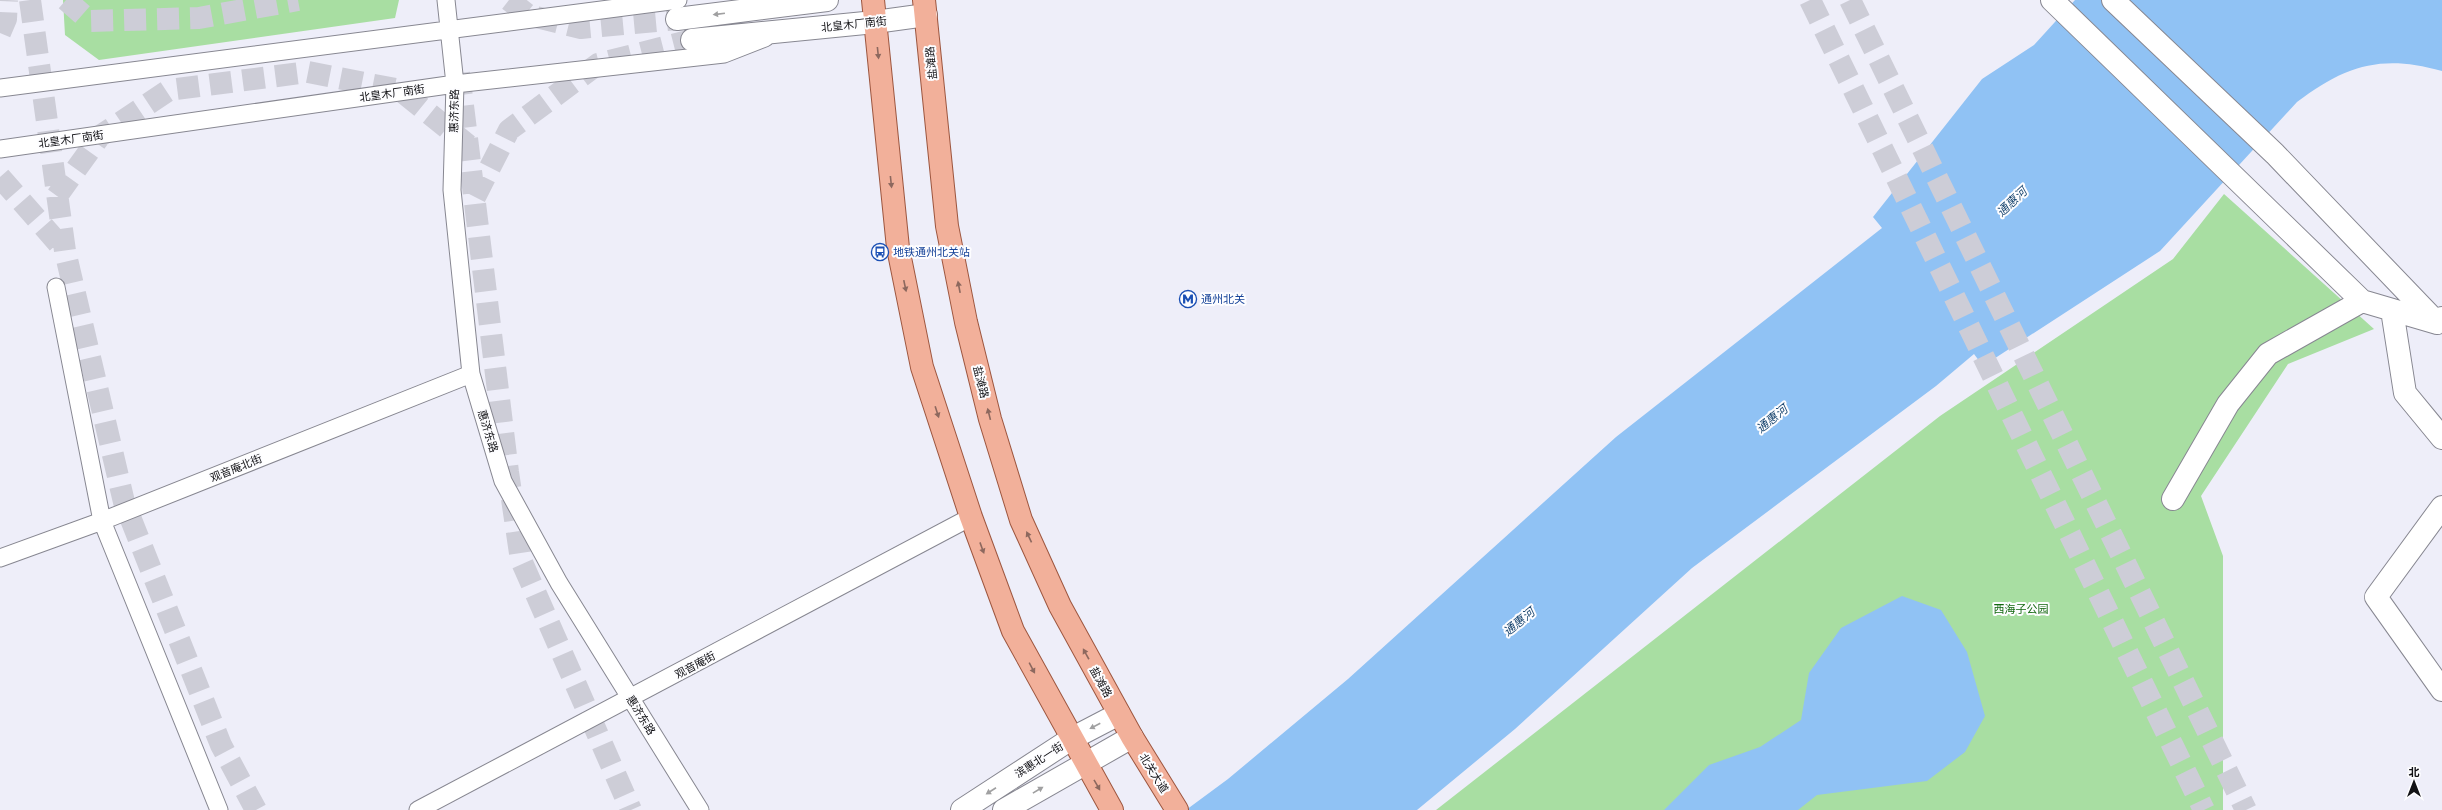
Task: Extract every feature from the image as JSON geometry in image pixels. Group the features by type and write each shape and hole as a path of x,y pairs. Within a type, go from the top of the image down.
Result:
{"main road":[{"path":"873,0 898,248 922,367 971,517 1012,631 1110,808"},
{"name":"盐滩路","path":"925,8 947,226 966,322 990,419 1021,520 1060,606 1132,737"},
{"name":"北关大道","path":"1132,737 1177,810"}],"street":[{"name":"惠济东路","path":"446,0 448,31 455,84 452,190 471,374 503,481 559,583 700,810"},
{"path":"740,0 780,6"},
{"path":"0,88 448,31 678,9 780,6 827,0"},
{"path":"2052,0 2362,301 2440,323"},
{"path":"2113,0 2275,154 2440,323"},
{"name":"北皇木厂南街","path":"692,40 875,22 925,8"},
{"name":"北皇木厂南街","path":"0,149 455,84 724,54 782,32"},
{"path":"56,287 102,521 218,810"},
{"path":"2173,499 2228,404 2268,354 2362,301"},
{"path":"2392,310 2405,393 2442,438"},
{"name":"观音庵北街","path":"0,558 102,521 471,374"},
{"path":"2442,507 2376,597 2442,690"},
{"name":"观音庵街","path":"418,810 631,699 971,517"},
{"name":"滨惠北一街","path":"962,810 1071,739 1119,714"},
{"path":"1004,810 1084,762 1132,737"}],"green space":[{"path":"63,0 399,0 395,18 99,60 65,35"},
{"name":"西海子公园","path":"2224,194 2374,329 2288,364 2201,496 2223,556 2223,810 1436,810 1940,416 2173,259"}],"water":[{"name":"通惠河","path":"2075,0 2442,0 2442,71 2401,63 2365,66 2349,71 2315,89 2297,102 2160,251 1983,366 1974,354 1936,386 1692,568 1515,729 1417,810 1186,810 1228,779 1348,679 1616,437 1882,228 1873,217 1982,79 2034,45"},
{"path":"1902,596 1941,610 1967,652 1985,716 1965,752 1927,781 1817,795 1798,810 1664,810 1709,765 1760,747 1801,720 1809,673 1841,628"}],"tunnel":[{"path":"0,33 6,19 7,0"},
{"path":"30,0 65,251 124,502 221,745 256,810"},
{"path":"66,0 90,21 199,18 298,0"},
{"path":"509,0 528,15 581,28 677,19"},
{"path":"1810,0 2204,810"},
{"path":"1850,0 2246,810"},
{"path":"475,197 509,130 598,64 692,40"},
{"path":"57,196 100,136 169,90 308,72 400,90 468,145"},
{"path":"459,73 508,472 521,560 631,810"},
{"path":"0,177 65,251"}],"place":[{"name":"地铁通州北关站","path":"880,252"},
{"name":"通州北关","path":"1188,299"}]}
